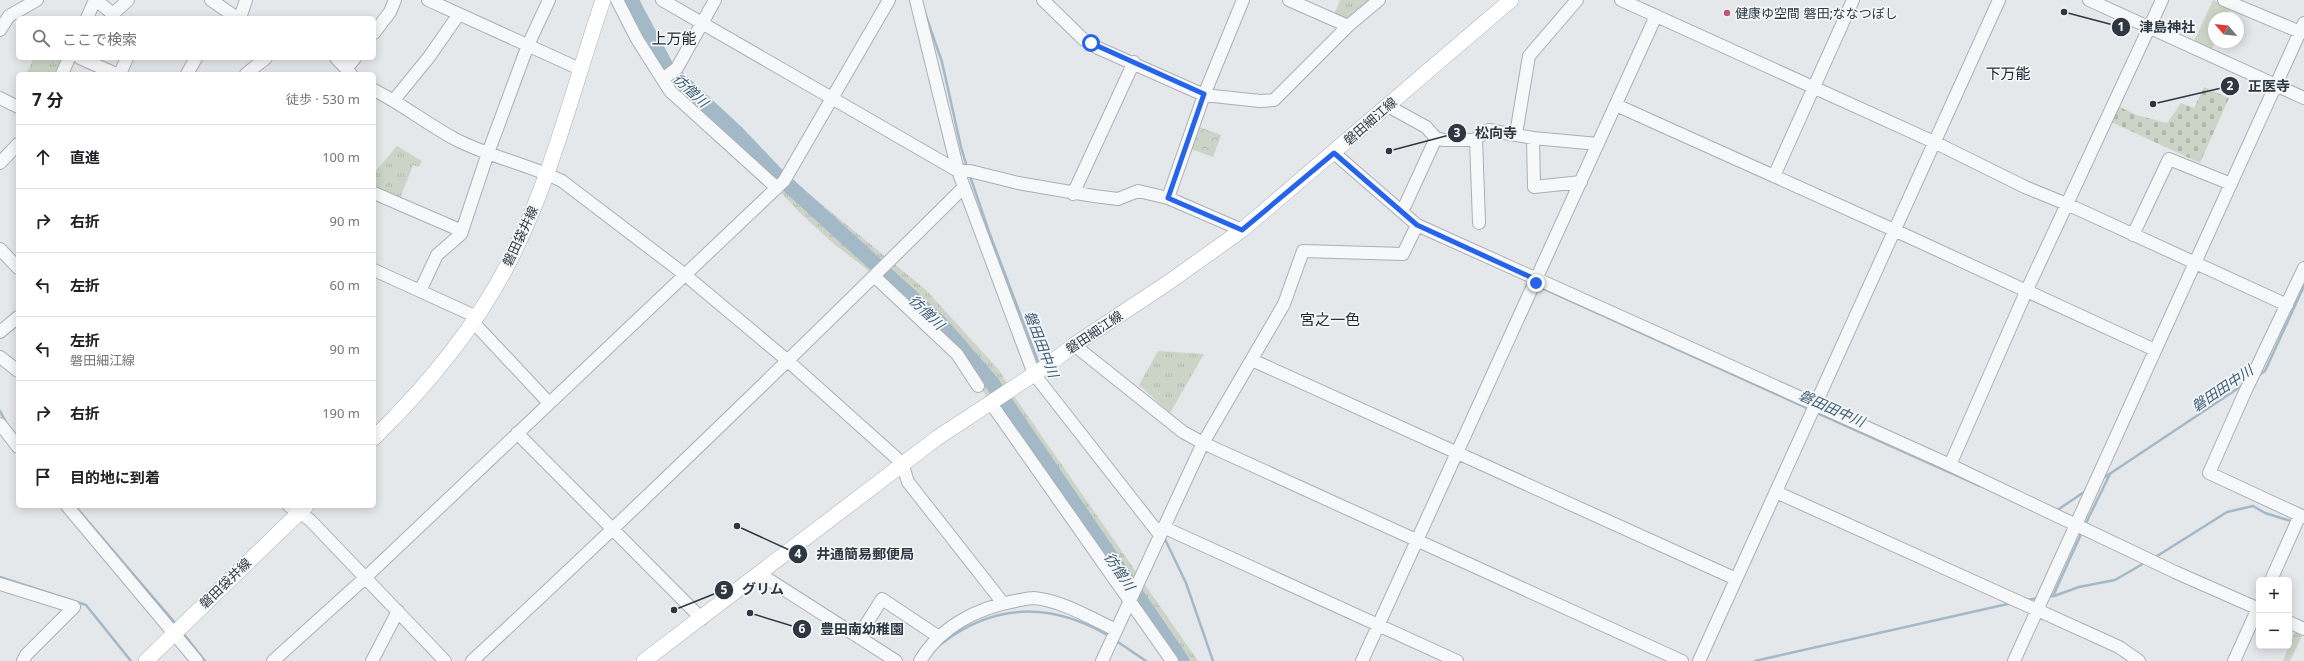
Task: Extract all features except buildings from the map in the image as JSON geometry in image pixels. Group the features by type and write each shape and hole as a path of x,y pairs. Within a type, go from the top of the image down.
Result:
{"main road":[{"name":"磐田袋井線","path":"376,436 421,390 457,346 508,265 532,213 603,0"},
{"name":"磐田細江線","path":"644,661 702,619 865,495 902,464 990,402 1034,374 1074,345 1169,282 1242,230 1334,153 1511,0"},
{"name":"磐田袋井線","path":"146,661 298,508"}],"street":[{"path":"19,16 37,0"},
{"path":"88,16 96,0 113,14 128,0"},
{"path":"211,0 235,16"},
{"path":"239,16 246,0"},
{"path":"376,30 390,12 395,0"},
{"path":"428,0 580,69"},
{"path":"420,291 437,255 462,231 488,153 528,45 549,0"},
{"path":"618,0 637,39 670,91 781,184"},
{"path":"662,0 958,171 970,171 1073,194 1118,199 1138,191 1168,198 1242,230"},
{"path":"663,80 677,68 715,0"},
{"path":"273,661 366,577 684,274 781,184 834,99 889,0"},
{"path":"916,0 958,171 1034,374 1162,531 1379,625 1457,661"},
{"path":"1043,0 1084,39 1098,48 1134,62 1204,94 1260,101 1274,100 1348,26 1379,0"},
{"path":"1168,198 1204,94 1243,0"},
{"path":"1289,0 1348,26"},
{"path":"1516,134 1529,56 1577,0"},
{"path":"1621,0 1934,142 2025,187 2069,205 2195,262 2287,306"},
{"path":"1774,176 1853,0"},
{"path":"1698,661 1999,0"},
{"path":"2089,0 2304,98"},
{"path":"1950,465 2026,292 2069,205 2162,0"},
{"path":"2014,661 2302,27 2227,1"},
{"path":"394,100 430,57 460,14"},
{"path":"1362,661 1537,280 1656,16"},
{"path":"0,30 14,20"},
{"path":"63,72 68,60"},
{"path":"84,60 112,72"},
{"path":"121,72 126,60"},
{"path":"187,72 195,60"},
{"path":"248,72 264,60"},
{"path":"338,60 349,71 354,60"},
{"path":"1073,194 1134,62"},
{"path":"376,91 394,100 415,116 455,140 546,173 562,182 684,274 788,361 902,464 908,482 1003,603"},
{"path":"0,98 16,105"},
{"path":"1616,105 1894,230 2155,350"},
{"path":"1388,106 1426,127 1436,138 1443,140 1476,139 1489,130 1533,138 1598,144"},
{"path":"1402,212 1436,138"},
{"path":"1533,138 1534,187 1581,182"},
{"path":"1476,139 1479,223"},
{"path":"0,163 16,146"},
{"path":"1334,153 1417,225 1814,406 1950,465 2076,525 2256,607"},
{"path":"2133,235 2169,159 2231,184"},
{"path":"472,661 614,529 788,361 964,187"},
{"path":"376,194 462,231"},
{"path":"1102,661 1203,443 1284,304 1303,251 1403,254 1417,225"},
{"path":"0,249 16,266"},
{"path":"2272,577 2302,516 2209,473 2245,392 2304,268"},
{"path":"376,271 475,319 549,403"},
{"path":"874,276 957,354 978,386"},
{"path":"0,332 16,319"},
{"path":"1074,345 1183,432 1203,443 1682,661"},
{"path":"0,357 16,370"},
{"path":"1252,360 1736,579"},
{"path":"990,402 1130,599 1172,661"},
{"path":"2,432 16,445"},
{"path":"517,433 702,619"},
{"path":"1776,492 2119,647 2139,661"},
{"path":"69,508 197,661"},
{"path":"298,508 366,577 444,661"},
{"path":"760,574 896,661"},
{"path":"0,584 74,608 26,655 23,661"},
{"path":"920,661 928,647 958,622 1003,603 1033,598 1063,605 1116,630"},
{"path":"858,636 882,599 939,637"},
{"path":"372,661 398,611"},
{"path":"2234,661 2257,613"},
{"path":"2292,623 2304,629"}],"green space":[{"path":"617,0 640,0 658,50 677,68 729,127 752,143 785,174 926,290 999,370 1016,399 1198,661 1172,661 957,354 864,267 834,244 800,213 771,182 670,91"},
{"path":"1340,0 1380,0 1348,26 1332,19"},
{"path":"2213,0 2231,8 2229,12 2208,12 2208,47 2194,41"},
{"path":"33,60 66,60 63,72 27,72"},
{"path":"2204,87 2229,98 2200,163 2107,120 2114,104 2136,115 2167,123 2181,103 2194,108"},
{"path":"1199,127 1221,135 1213,157 1191,149"},
{"path":"397,146 422,161 419,167 413,165 399,201 376,190 376,171"},
{"path":"1158,351 1204,354 1170,413 1139,385"},
{"path":"2297,626 2304,632 2290,661 2283,661 2288,649 2292,649 2292,638"}],"waterway":[{"name":"彷僧川","path":"631,0 667,68 736,132 775,173 939,322 992,383 1182,661"},
{"name":"磐田田中川","path":"924,10 942,62 961,147 967,167"},
{"name":"磐田田中川","path":"970,176 989,232 1039,364"},
{"name":"磐田田中川","path":"2259,375 2265,371 2304,286"},
{"name":"磐田田中川","path":"1540,287 1809,409"},
{"name":"磐田田中川","path":"2102,479 2243,385"},
{"path":"0,411 7,424"},
{"name":"磐田田中川","path":"1815,412 1980,486"},
{"name":"磐田田中川","path":"2085,525 2110,474"},
{"name":"磐田田中川","path":"2056,511 2087,490"},
{"name":"磐田田中川","path":"1140,501 1151,514"},
{"path":"2154,558 2227,512 2253,506 2265,513 2294,522"},
{"path":"77,508 176,624"},
{"name":"磐田田中川","path":"2047,597 2053,596 2082,532"},
{"name":"磐田田中川","path":"1164,537 1186,583 1213,661"},
{"path":"2054,596 2079,587 2115,580 2146,562"},
{"path":"0,577 86,605 131,661"},
{"name":"磐田田中川","path":"2027,600 2038,598"},
{"name":"磐田田中川","path":"1755,661 2012,603"},
{"path":"941,644 961,630 981,621 1002,614 1023,612 1044,613 1066,617 1109,636"},
{"path":"183,633 205,661"},
{"path":"1115,640 1146,661"}],"place":[{"name":"津島神社","path":"2064,12"},
{"name":"健康ゆ空間 磐田;ななつぼし","path":"1727,13"},
{"name":"正医寺","path":"2153,104"},
{"name":"松向寺","path":"1389,151"},
{"name":"井通簡易郵便局","path":"737,526"},
{"name":"グリム","path":"674,610"},
{"name":"豊田南幼稚園","path":"750,613"}],"district":[{"name":"上万能","path":"674,38"},
{"name":"下万能","path":"2008,73"},
{"name":"宮之一色","path":"1330,319"}],"route":[{"path":"1091,43 1098,48 1136,63 1204,94 1168,198 1242,230 1334,153 1417,225 1537,280 1536,283"}]}
